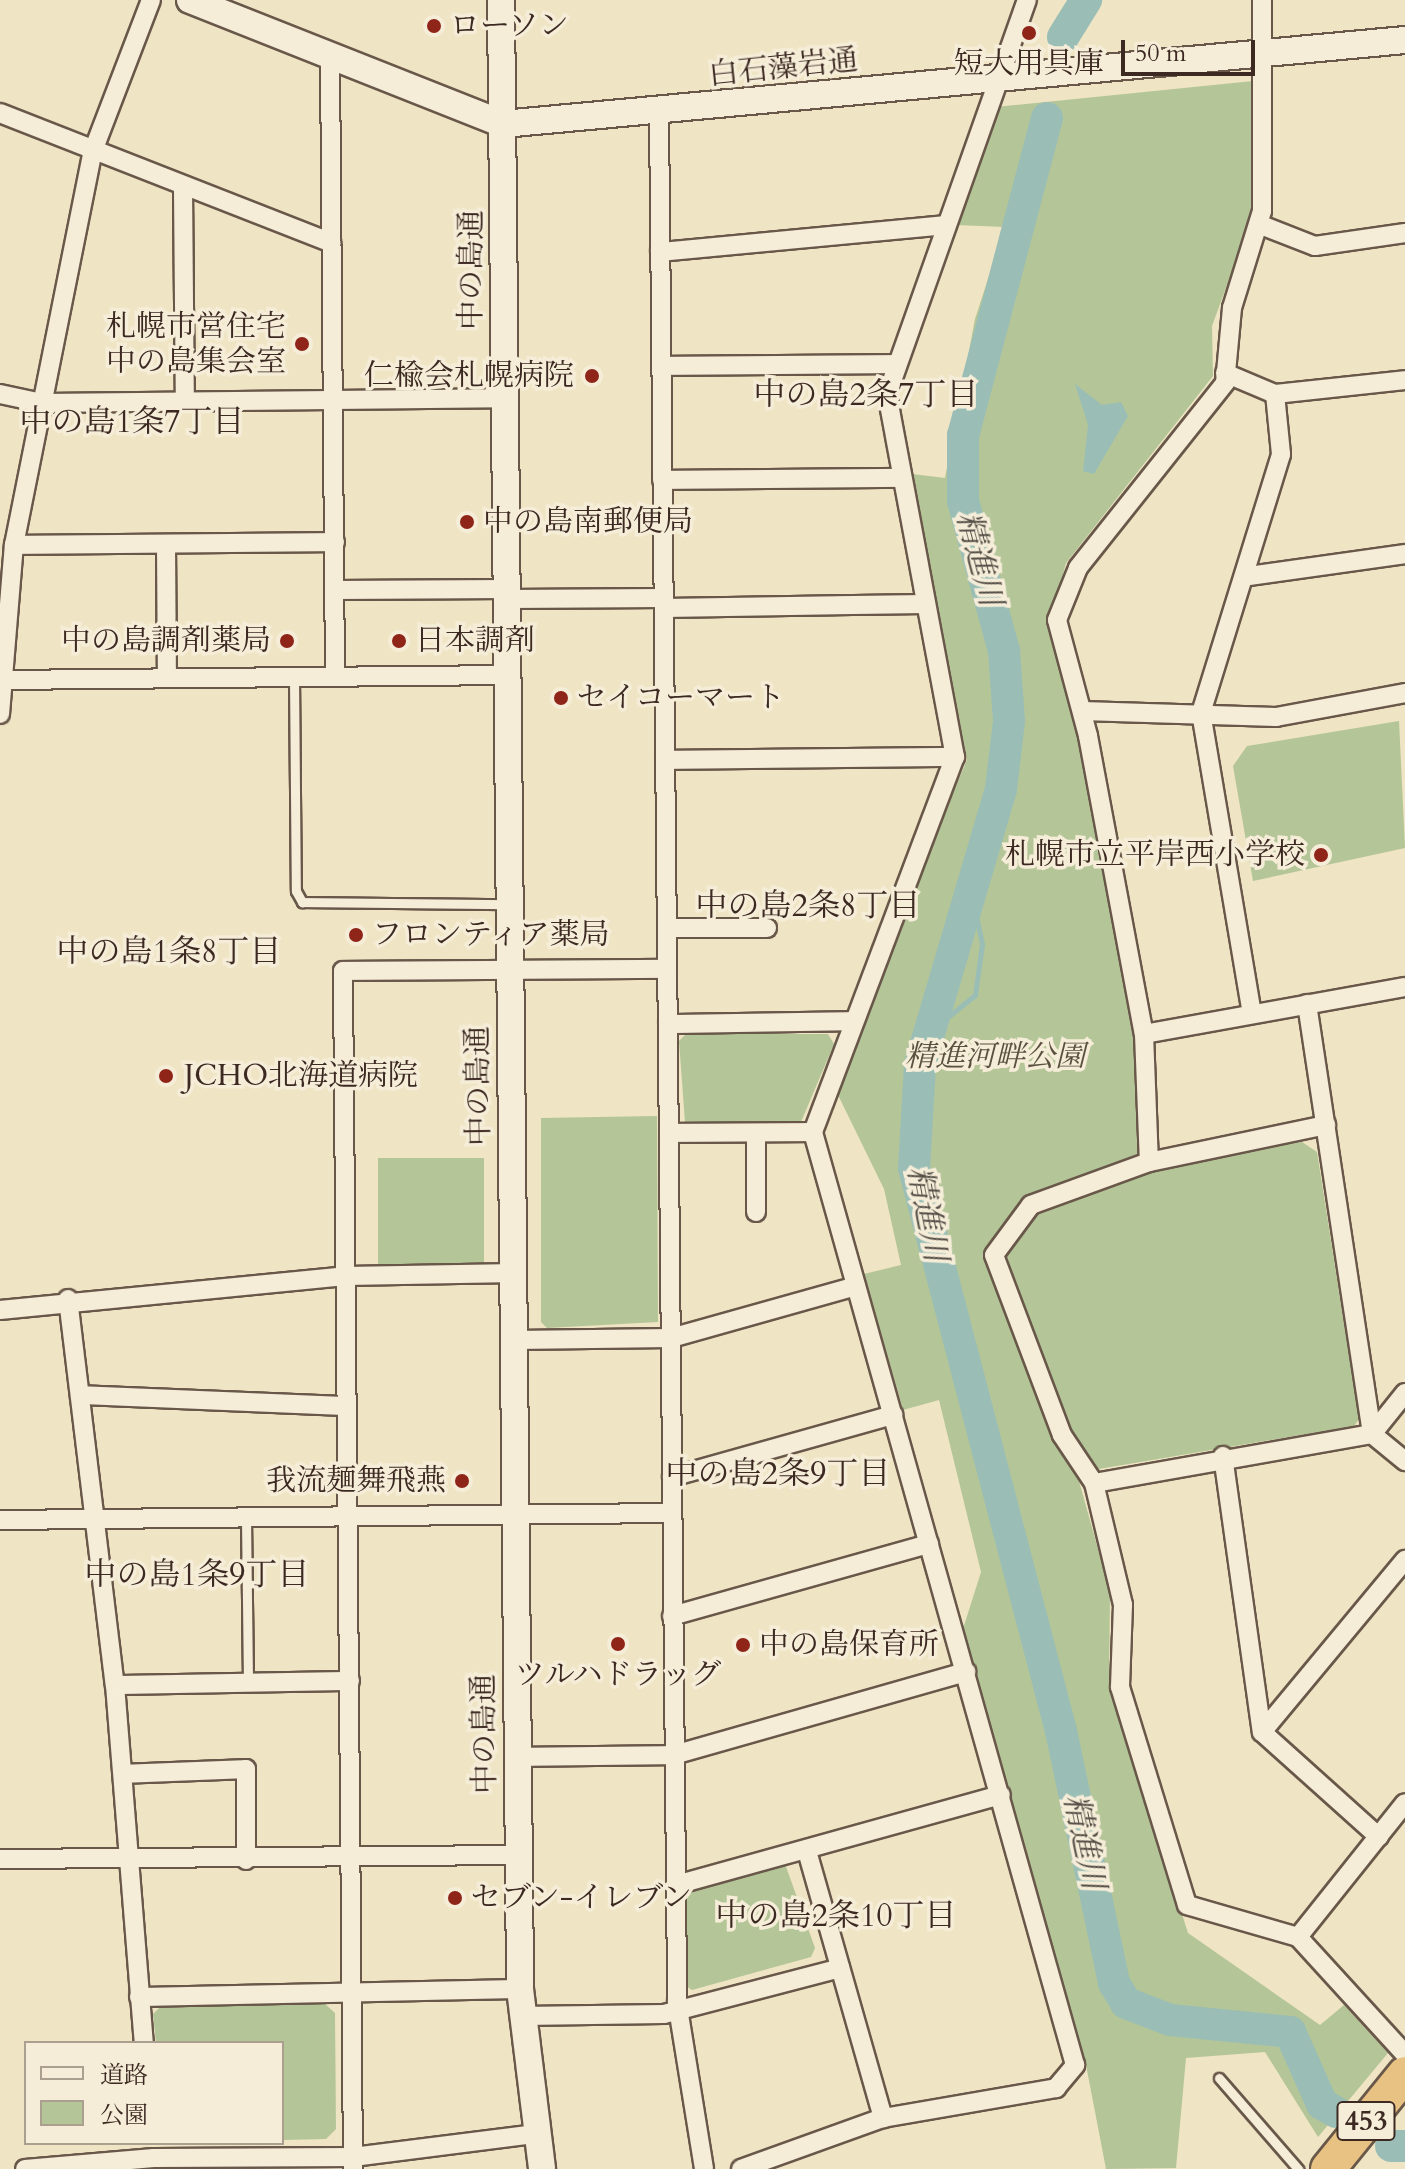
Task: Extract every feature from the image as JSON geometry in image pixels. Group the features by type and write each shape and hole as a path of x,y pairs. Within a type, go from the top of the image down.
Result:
{"highway":[{"name":"453","path":"1328,2169 1405,2074"}],"street":[{"path":"0,714 14,545 93,151 151,0"},
{"name":"白石藻岩通","path":"190,0 232,9 330,58 503,124 659,113 1405,40"},
{"name":"中の島通","path":"501,0 520,2002 534,2134 542,2169"},
{"path":"741,2169 883,2118 1056,2088 1075,2065 813,1132 955,757 887,395 894,364 943,225 1027,0"},
{"path":"1149,1162 1144,1034 1082,711 1057,620 1078,568 1225,383 1232,308 1261,225 1265,53 1262,0"},
{"path":"330,58 335,676"},
{"path":"0,113 183,188 331,243"},
{"path":"659,113 677,2012 704,2169"},
{"path":"183,188 185,402"},
{"path":"660,252 943,225"},
{"path":"1261,225 1315,246 1405,233"},
{"path":"661,366 894,364"},
{"path":"1225,373 1275,394 1405,380"},
{"path":"0,394 42,403 505,398"},
{"path":"1252,1014 1201,713 1249,576 1281,454 1275,394"},
{"path":"662,480 902,478"},
{"path":"14,545 335,542"},
{"path":"166,544 167,678"},
{"path":"1249,576 1405,554"},
{"path":"335,590 507,594 664,603 926,604"},
{"path":"1,680 508,675"},
{"path":"1082,711 1276,717 1405,693"},
{"path":"665,760 955,757"},
{"path":"667,928 767,928"},
{"path":"353,2163 343,971 667,969"},
{"path":"1144,1034 1405,987"},
{"path":"1307,1004 1372,1434 1405,1461"},
{"path":"668,1024 853,1021"},
{"path":"1326,1125 1149,1162 1031,1205 994,1255 1062,1435 1094,1483 1123,1605 1120,1687 1187,1905 1298,1937 1405,2054"},
{"path":"669,1133 813,1132"},
{"path":"756,1133 756,1212"},
{"path":"0,1310 68,1299 345,1276 513,1273"},
{"path":"514,1340 671,1338 856,1286"},
{"path":"68,1299 99,1520 144,2041"},
{"path":"1094,1483 1223,1456 1372,1434 1405,1393"},
{"path":"80,1395 347,1406"},
{"path":"672,1477 893,1415"},
{"path":"1223,1456 1262,1732 1379,1837"},
{"path":"0,1520 672,1513"},
{"path":"672,1616 929,1544"},
{"path":"1262,1732 1405,1560"},
{"path":"518,1757 674,1755 966,1672"},
{"path":"115,1685 350,1681"},
{"path":"123,1774 246,1769 246,1860"},
{"path":"676,1885 1001,1795"},
{"path":"1298,1937 1405,1803"},
{"path":"807,1851 883,2118"},
{"path":"0,1859 246,1860 518,1855"},
{"path":"139,1997 351,1993 677,2012 840,1968"},
{"path":"25,2169 154,2157 353,2163 534,2134"}],"lane":[{"path":"294,677 296,891 302,902 510,904"},
{"path":"246,1518 248,1684"},
{"path":"1219,2078 1298,2169"}],"green space":[{"name":"精進河畔公園","path":"1253,81 1253,214 1212,326 1213,376 1066,563 1053,612 1134,1018 1139,1154 1025,1196 985,1253 1053,1438 1079,1481 1110,1592 1109,1684 1188,1933 1320,2025 1344,2005 1388,2053 1318,2137 1265,2052 1186,2058 1176,2168 1106,2169 1086,2065 962,1632 981,1572 939,1400 903,1410 864,1274 901,1265 884,1189 838,1095 876,973 967,760 912,474 945,478 975,319 1005,227 956,225 995,107"},
{"path":"1399,721 1405,848 1253,881 1233,766 1247,746"},
{"path":"686,1034 828,1034 834,1044 801,1122 685,1122 679,1041"},
{"path":"657,1116 658,1322 547,1328 541,1322 541,1118"},
{"path":"1302,1142 1317,1152 1359,1419 1354,1426 1093,1470 1071,1432 1003,1253 1037,1215 1179,1162"},
{"path":"378,1158 484,1158 484,1264 378,1264"},
{"path":"784,1861 815,1948 811,1957 692,1990 683,1984 680,1895"},
{"path":"325,2004 335,2013 336,2129 326,2139 284,2140 284,2041 156,2041 153,2014 160,2007"}],"water":[{"path":"1075,384 1102,405 1121,402 1128,416 1094,474 1083,471 1088,425"}],"waterway":[{"name":"精進川","path":"1063,37 1086,0"},
{"name":"精進川","path":"1047,118 963,435 963,501 1004,651 1009,721 1001,789 920,1065 914,1168 1061,1731 1114,1983 1126,2003 1170,2020 1290,2032 1322,2104 1336,2112"},
{"path":"933,1029 975,995 982,944 972,896"},
{"name":"精進川","path":"1391,2146 1405,2146"}],"place":[{"name":"ローソン","path":"434,26"},
{"name":"短大用具庫","path":"1029,33"},
{"name":"札幌市営住宅 中の島集会室","path":"302,344"},
{"name":"仁楡会札幌病院","path":"592,376"},
{"name":"中の島南郵便局","path":"467,522"},
{"name":"中の島調剤薬局","path":"287,641"},
{"name":"日本調剤","path":"399,641"},
{"name":"セイコーマート","path":"561,698"},
{"name":"札幌市立平岸西小学校","path":"1321,855"},
{"name":"フロンティア薬局","path":"356,935"},
{"name":"JCHO北海道病院","path":"166,1076"},
{"name":"我流麺舞飛燕","path":"462,1481"},
{"name":"ツルハドラッグ","path":"618,1644"},
{"name":"中の島保育所","path":"743,1645"},
{"name":"セブン-イレブン","path":"455,1898"}],"district":[{"name":"中の島2条7丁目","path":"866,395"},
{"name":"中の島1条7丁目","path":"132,422"},
{"name":"中の島2条8丁目","path":"808,906"},
{"name":"中の島1条8丁目","path":"169,952"},
{"name":"中の島2条9丁目","path":"778,1474"},
{"name":"中の島1条9丁目","path":"197,1575"},
{"name":"中の島2条10丁目","path":"836,1916"}]}
